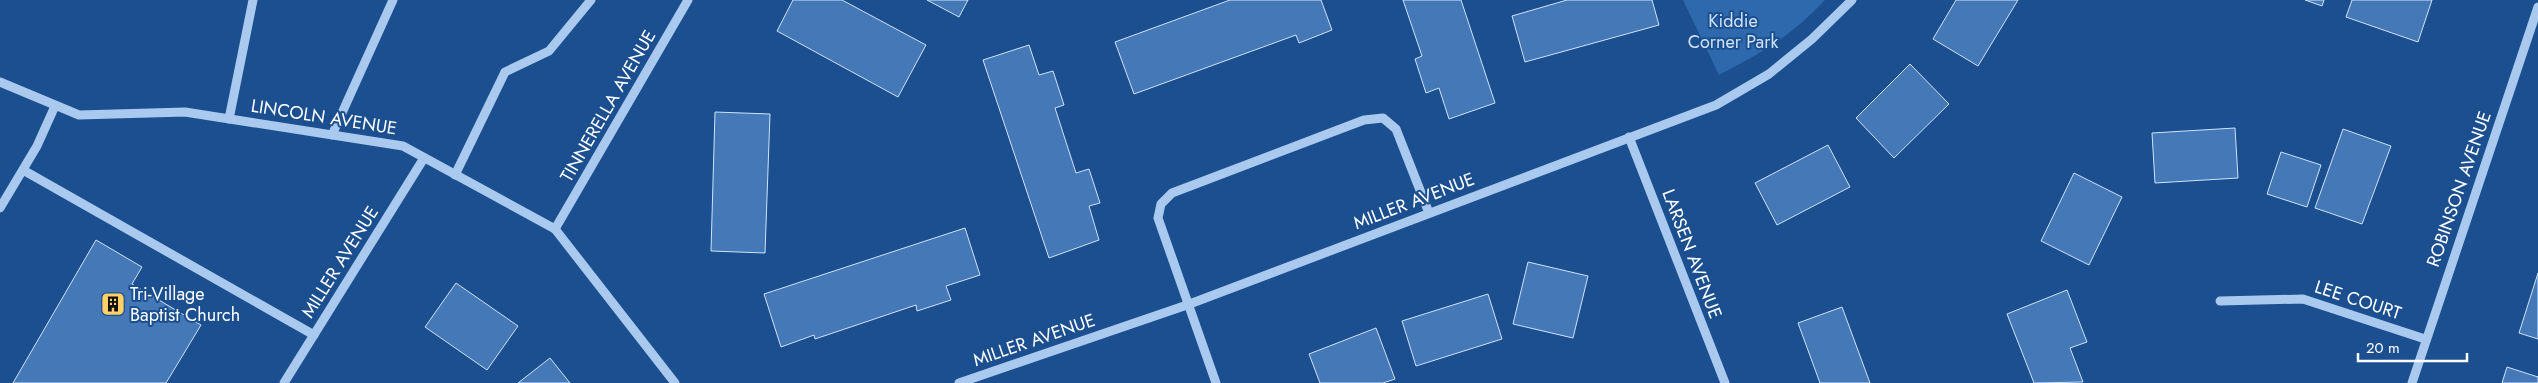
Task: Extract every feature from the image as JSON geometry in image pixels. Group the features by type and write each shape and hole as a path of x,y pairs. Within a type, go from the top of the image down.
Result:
{"street":[{"path":"229,119 253,0"},
{"path":"332,135 393,0"},
{"path":"455,174 505,72 548,51 591,0"},
{"name":"TINNERELLA AVENUE","path":"555,229 688,0"},
{"name":"MILLER AVENUE","path":"959,383 1187,305 1716,105 1769,74 1812,39 1852,0"},
{"name":"ROBINSON AVENUE","path":"2412,383 2425,339 2538,7"},
{"name":"LINCOLN AVENUE","path":"0,82 79,115 185,112 402,146 555,229 675,383"},
{"path":"0,208 37,146 55,106"},
{"path":"1216,383 1158,218 1161,204 1172,193 1364,120 1383,118 1396,130 1429,213"},
{"name":"LARSEN AVENUE","path":"1629,137 1725,383"},
{"name":"MILLER AVENUE","path":"284,383 424,158"},
{"path":"23,170 314,335"},
{"name":"LEE COURT","path":"2220,301 2303,299 2425,339"}],"green space":[{"name":"Kiddie Corner Park","path":"1683,0 1825,0 1788,34 1749,59 1719,75"}],"building":[{"path":"793,0 842,0 926,45 898,97 777,31"},
{"path":"927,0 968,0 959,17"},
{"path":"1230,0 1321,0 1332,30 1299,43 1296,35 1134,94 1115,42"},
{"path":"1403,0 1461,0 1495,103 1449,119 1439,88 1426,93 1415,59 1422,56"},
{"path":"1567,0 1652,0 1659,25 1525,62 1512,16"},
{"path":"1956,0 2018,0 1978,66 1933,39"},
{"path":"2305,0 2324,0 2322,6"},
{"path":"2352,0 2432,0 2418,42 2346,17"},
{"path":"1029,45 1039,75 1053,71 1064,105 1055,108 1076,173 1089,169 1100,203 1089,206 1099,240 1049,258 983,60"},
{"path":"1910,64 1949,104 1894,158 1856,118"},
{"path":"715,112 770,114 765,253 711,251"},
{"path":"2235,128 2238,178 2155,183 2152,133"},
{"path":"2343,129 2391,146 2362,224 2315,208"},
{"path":"1828,145 1850,187 1777,225 1755,183"},
{"path":"2281,152 2321,165 2307,207 2267,194"},
{"path":"2074,173 2122,197 2089,265 2041,241"},
{"path":"965,228 980,275 946,286 951,300 917,311 916,305 815,339 814,335 781,347 764,294"},
{"name":"Tri-Village Baptist Church","path":"96,240 142,267 132,284 201,325 166,383 13,383"},
{"path":"1528,262 1588,276 1573,338 1513,324"},
{"path":"2538,273 2538,339 2519,333"},
{"path":"456,283 518,326 487,370 425,327"},
{"path":"2067,290 2087,342 2070,348 2083,382 2034,383 2007,314"},
{"path":"1488,294 1502,339 1416,366 1402,321"},
{"path":"1842,307 1870,383 1820,383 1798,323"},
{"path":"1376,328 1395,379 1383,383 1320,383 1309,354"},
{"path":"550,358 570,383 518,383"},
{"path":"2507,367 2538,377 2538,383 2502,383"}],"place":[{"name":"Tri-Village Baptist Church","path":"113,304"}]}
